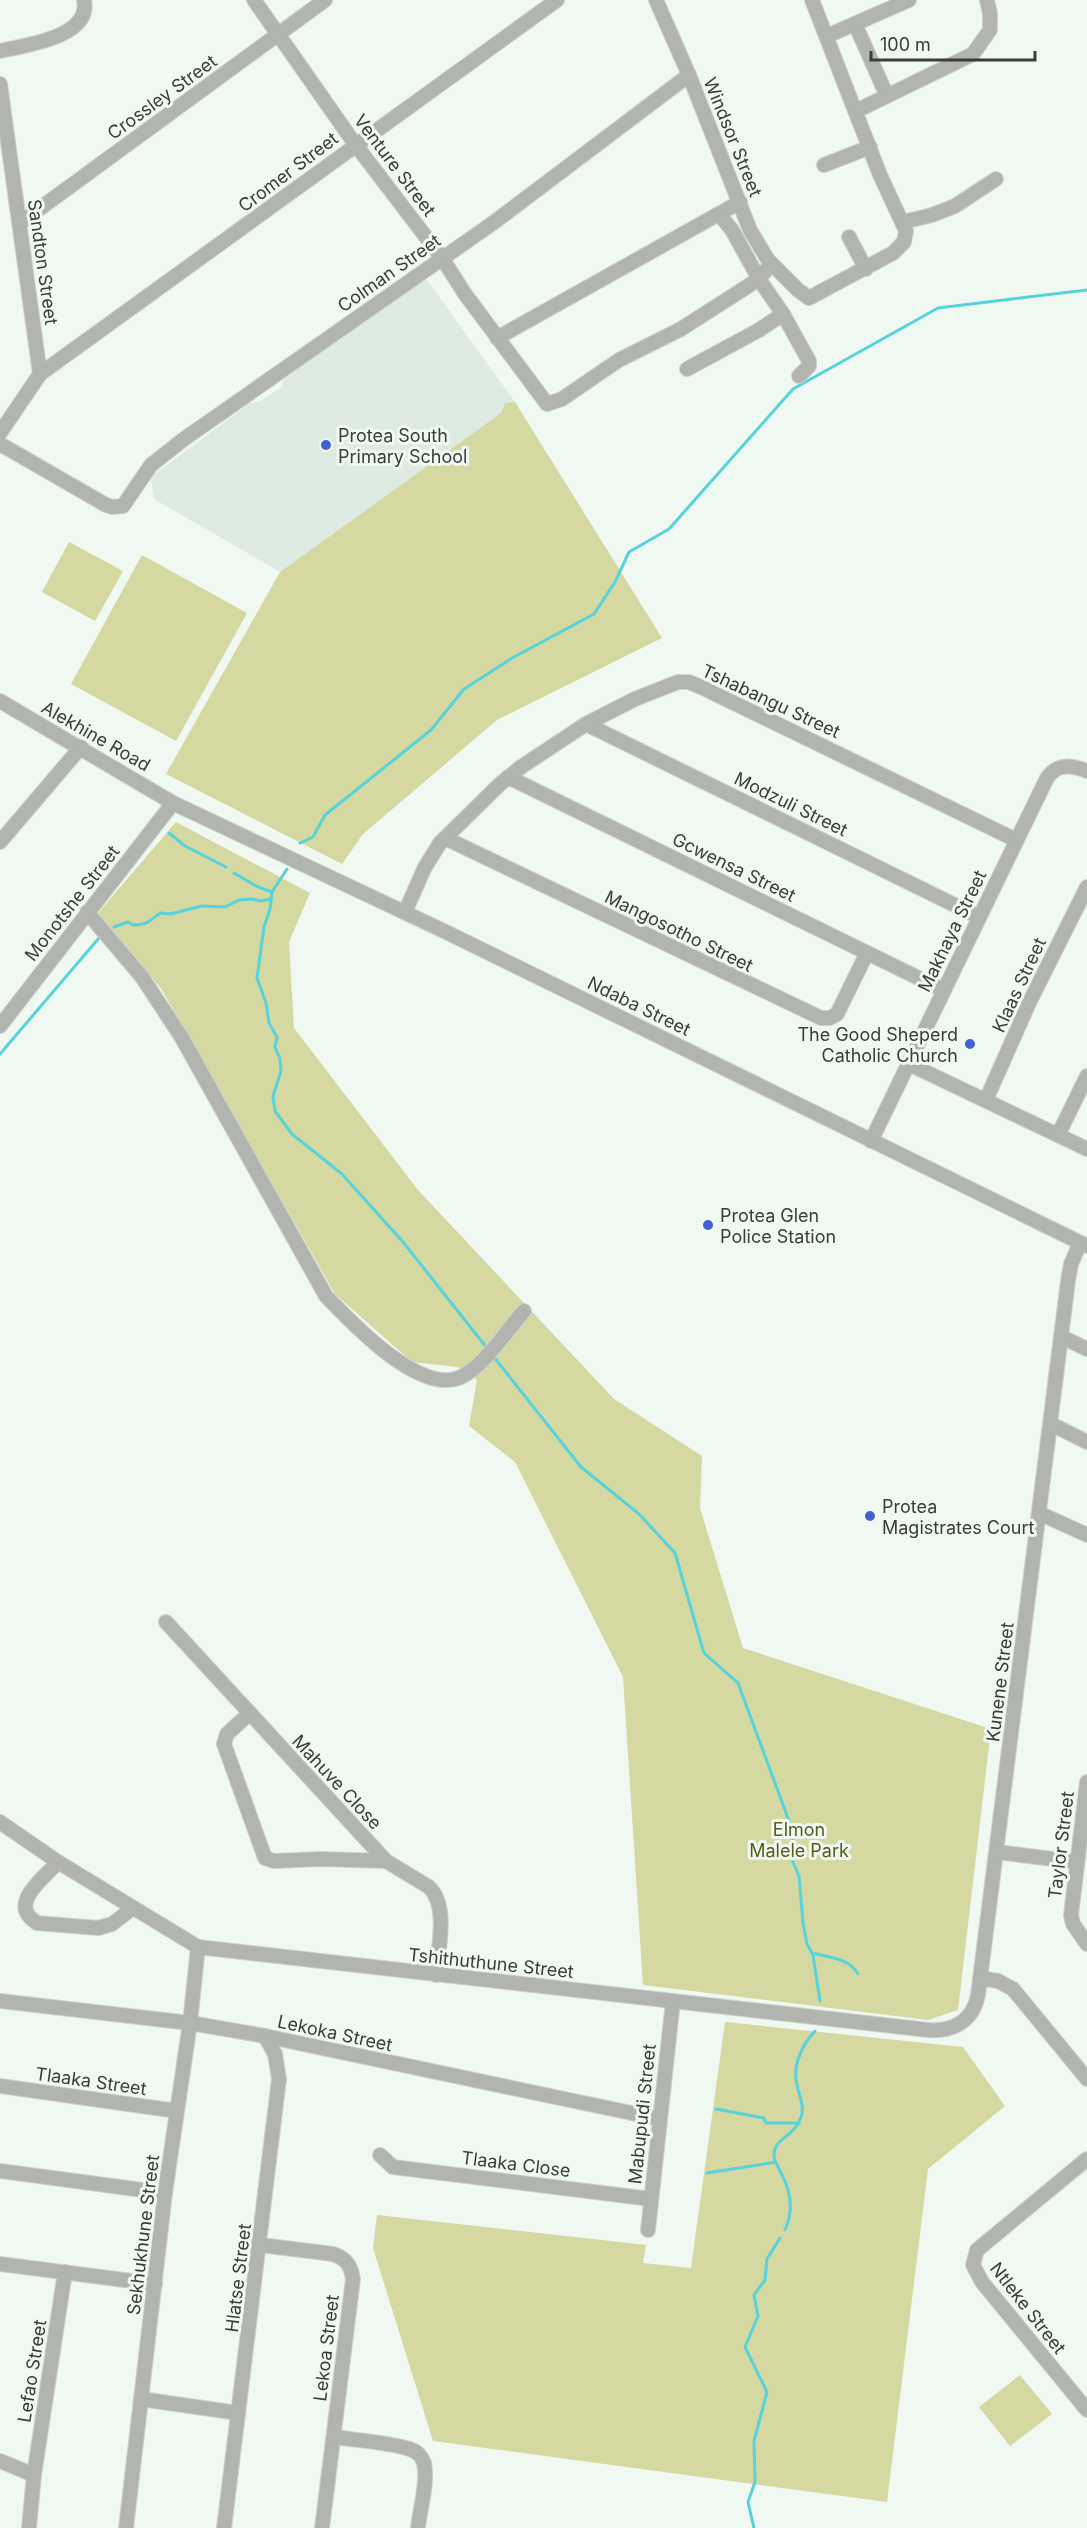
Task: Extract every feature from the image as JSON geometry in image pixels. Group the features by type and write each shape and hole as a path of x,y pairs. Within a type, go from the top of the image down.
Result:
{"street":[{"path":"0,51 66,33 76,26 83,16 86,8 84,0"},
{"name":"Venture Street","path":"254,0 355,144 442,258 545,403 556,402 619,360 681,329 759,279"},
{"name":"Crossley Street","path":"20,223 325,0"},
{"name":"Cromer Street","path":"40,374 557,0"},
{"name":"Windsor Street","path":"656,0 689,75 750,230 771,264 802,294 810,298 866,269"},
{"path":"812,0 870,147 903,222 906,235 900,248 866,269 849,237"},
{"path":"827,36 909,0"},
{"path":"856,111 973,54 990,30 987,0"},
{"path":"855,24 887,96"},
{"name":"Colman Street","path":"0,444 106,505 118,507 127,501 151,465 177,444 442,258 689,75"},
{"name":"Sandton Street","path":"0,84 40,374"},
{"path":"824,165 870,147"},
{"path":"903,222 932,215 955,206 996,179"},
{"path":"498,339 572,295 740,202"},
{"path":"719,214 732,230 759,279 783,314 808,361 809,366 799,376"},
{"path":"759,279 771,264"},
{"path":"687,369 759,330 783,314"},
{"path":"0,433 40,374"},
{"name":"Tshabangu Street","path":"405,912 428,862 445,838 508,777 586,724 664,686 678,682 689,682 1016,840"},
{"name":"Alekhine Road","path":"0,701 173,803"},
{"name":"Modzuli Street","path":"586,724 979,917"},
{"path":"0,842 81,747"},
{"name":"Makhaya Street","path":"871,1141 1016,840 1051,773 1065,766 1087,771"},
{"name":"Gcwensa Street","path":"508,777 943,990"},
{"name":"Monotshe Street","path":"0,1026 173,803"},
{"name":"Ndaba Street","path":"173,803 405,912 1083,1245"},
{"name":"Mangosotho Street","path":"445,838 821,1018 830,1018 837,1014 867,953"},
{"name":"Klaas Street","path":"986,1100 1029,1003 1087,887"},
{"path":"87,912 142,977 182,1038 326,1296 355,1326 392,1357 419,1372 444,1381 460,1377 479,1363 524,1311"},
{"path":"909,1064 1087,1149"},
{"path":"1058,1135 1087,1076"},
{"name":"Kunene Street","path":"980,1978 1071,1264 1083,1245"},
{"path":"1062,1336 1087,1349"},
{"path":"1051,1424 1087,1442"},
{"path":"1039,1513 1087,1535"},
{"name":"Mahuve Close","path":"166,1622 386,1861 429,1887 437,1897 441,1911 436,1975"},
{"path":"250,1713 227,1734 224,1744 265,1858 274,1861 321,1859 386,1861"},
{"name":"Taylor Street","path":"1087,1782 1071,1918 1087,1944"},
{"name":"Tshithuthune Street","path":"0,1822 58,1862 198,1947 928,2030 948,2030 960,2024 975,2008 980,1978"},
{"path":"997,1851 1077,1862"},
{"path":"58,1862 25,1899 24,1909 29,1918 37,1923 98,1928 112,1924 133,1908"},
{"name":"Sekhukhune Street","path":"126,2528 165,2193 190,2023 198,1947"},
{"path":"980,1978 998,1981 1013,1989 1087,2079"},
{"name":"Lekoka Street","path":"0,2001 190,2023 265,2036 660,2119"},
{"name":"Mabupudi Street","path":"648,2230 673,2001"},
{"name":"Hlatse Street","path":"224,2528 261,2245 279,2079 275,2054 265,2036"},
{"name":"Tlaaka Street","path":"0,2086 177,2111"},
{"name":"Tlaaka Close","path":"380,2155 393,2167 651,2199"},
{"name":"Ntleke Street","path":"1087,2159 977,2250 973,2265 982,2282 1087,2410"},
{"path":"0,2171 165,2193"},
{"name":"Lekoa Street","path":"261,2245 342,2257 351,2270 353,2279 322,2528"},
{"path":"0,2264 154,2284"},
{"name":"Lefao Street","path":"29,2528 34,2475 65,2272"},
{"path":"141,2398 238,2413"},
{"path":"334,2437 402,2447 420,2455 424,2475 418,2528"},
{"path":"0,2461 34,2475"}],"shaded area":[{"name":"Protea South Primary School","path":"427,280 515,402 505,404 501,413 280,572 154,499 151,477 250,403 259,402 282,387 283,380 416,283"}],"green space":[{"path":"515,402 662,638 497,720 363,834 342,864 166,774 280,572 501,413 505,403"},
{"path":"69,542 123,571 95,621 42,592"},
{"path":"142,555 247,613 176,741 71,684"},
{"name":"Elmon Malele Park","path":"176,822 310,893 289,942 294,1028 418,1190 614,1399 702,1456 700,1508 743,1648 991,1729 958,2010 928,2020 643,1985 623,1677 515,1462 469,1426 477,1380 458,1367 412,1362 335,1294 162,990 98,913"},
{"path":"725,2022 963,2047 1005,2106 928,2169 887,2502 433,2441 373,2248 377,2215 646,2245 643,2263 691,2268"},
{"path":"1020,2375 1052,2414 1010,2446 979,2407"}],"waterway":[{"path":"300,843 313,837 325,815 431,730 464,689 514,657 594,614 615,582 629,552 669,529 793,389 938,308 1087,290"},
{"path":"169,833 185,846 226,867"},
{"path":"287,869 272,892 270,909 264,927 257,978 266,1003 269,1023 277,1037 275,1047 280,1059 281,1071 273,1096 275,1111 292,1134 342,1174 403,1242 487,1348"},
{"path":"234,873 272,892"},
{"path":"114,927 128,922 133,925 145,923 160,913 170,914 202,906 225,907 239,900 270,899"},
{"path":"0,1054 99,938"},
{"path":"493,1356 581,1467 639,1514 675,1553 704,1653 738,1683 789,1821 793,1842 792,1860 799,1876 803,1923 807,1944 813,1955 820,2001"},
{"path":"812,1953 844,1961 858,1974"},
{"path":"785,2230 790,2215 790,2201 787,2187 774,2156 777,2145 794,2129 801,2117 802,2105 796,2078 797,2063 802,2049 815,2031"},
{"path":"716,2109 764,2118 766,2123 799,2123"},
{"path":"707,2173 776,2162"},
{"path":"754,2528 748,2502 755,2482 754,2441 767,2392 745,2347 758,2316 754,2295 765,2280 767,2259 780,2238"}],"place":[{"name":"Protea South Primary School","path":"326,445"},
{"name":"The Good Sheperd Catholic Church","path":"970,1044"},
{"name":"Protea Glen Police Station","path":"708,1225"},
{"name":"Protea Magistrates Court","path":"870,1516"}]}
